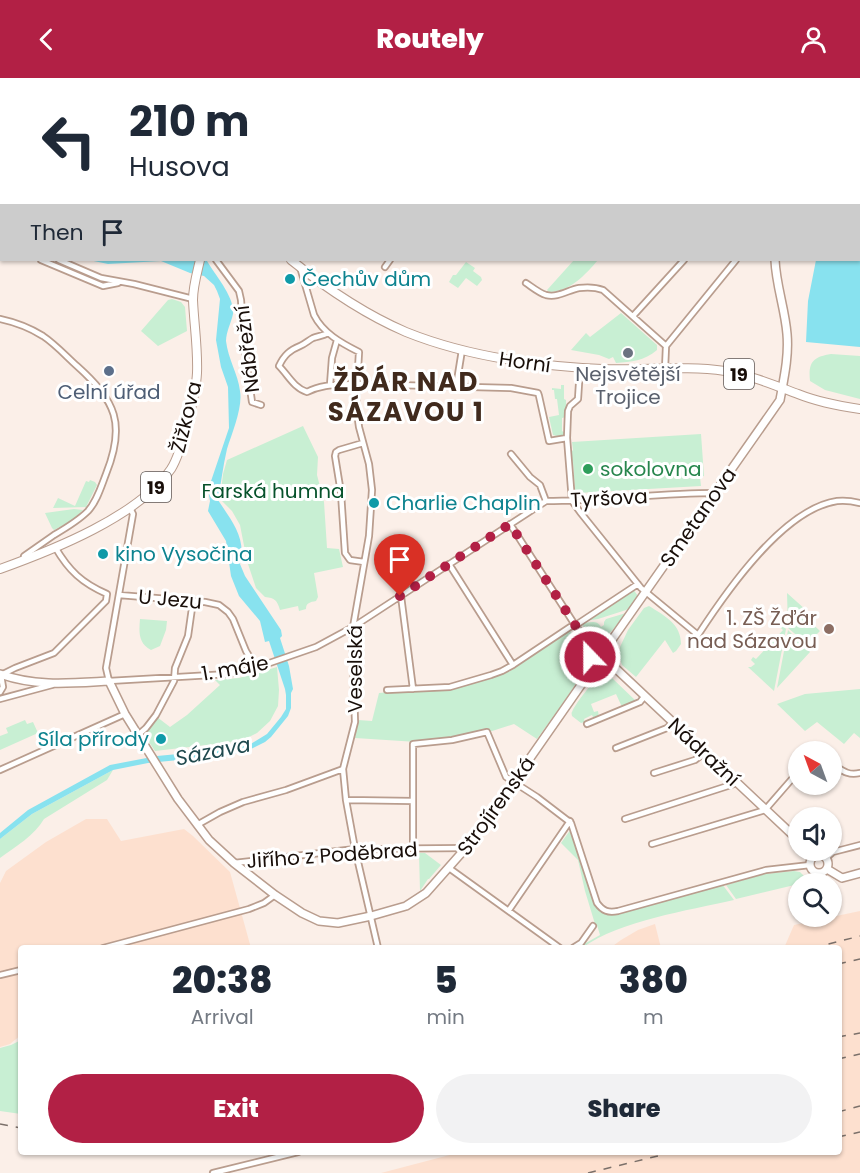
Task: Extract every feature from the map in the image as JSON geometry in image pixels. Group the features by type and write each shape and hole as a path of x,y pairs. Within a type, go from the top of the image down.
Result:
{"main road":[{"name":"Žižkova","path":"25,560 55,548 130,508 152,491 175,462 196,385 197,346 193,299 200,261"},
{"name":"Horní","path":"292,261 343,299 387,323 428,340 462,350 512,361 580,368 722,370 782,387"},
{"name":"19","path":"782,387 812,399 860,410"},
{"name":"19","path":"0,569 25,560"}],"street":[{"path":"43,261 103,286 120,282"},
{"path":"61,261 101,278 193,299"},
{"name":"Nábřežní","path":"217,261 239,291 252,402 261,405"},
{"path":"385,267 389,261"},
{"path":"633,316 683,261"},
{"path":"665,369 666,346 735,261"},
{"name":"Smetanova","path":"609,644 778,403 787,352 787,334 775,261"},
{"path":"300,267 317,322 338,340 332,358 330,385"},
{"path":"526,283 549,296 557,296 579,288 603,290 666,346"},
{"path":"0,319 43,336 97,385 112,408 117,424 113,458 90,509 76,522 24,556 25,560"},
{"path":"328,333 293,348 279,366 301,390 307,392 317,387 355,384 516,389 538,393 549,441 567,438"},
{"name":"Veselská","path":"338,340 359,352 355,384 356,405 359,427 369,464 372,490 369,536 352,633 355,722 343,769 355,849 371,916"},
{"path":"456,387 462,350"},
{"path":"580,368 578,399 568,411 567,438 573,501 645,592 698,635 750,564 773,539 793,522 826,504 848,501 860,503"},
{"path":"363,443 339,450 335,456 341,493 345,554 350,560 364,562"},
{"path":"511,454 530,477 540,485 546,501"},
{"name":"Tyršova","path":"449,564 546,501 715,493"},
{"path":"1,675 23,681 55,684 109,681 106,668 134,514 130,508"},
{"path":"510,524 592,648"},
{"path":"1,675 54,653 106,601 107,594 77,577 66,566 55,548"},
{"path":"449,564 513,665"},
{"name":"1. máje","path":"109,681 229,674 299,653 353,627 449,564"},
{"path":"579,623 638,584"},
{"name":"U Jezu","path":"119,595 214,603 228,612 254,664 260,666"},
{"path":"400,596 412,688"},
{"path":"138,735 156,716 174,681 175,668 188,636 193,601"},
{"path":"387,690 450,687 491,675 513,665 570,627"},
{"path":"599,643 609,644 615,654 610,664 604,667 595,665 590,657 592,648 599,643"},
{"name":"Nádražní","path":"610,664 788,831"},
{"name":"Strojírenská","path":"109,681 125,714 178,800 209,840 234,863 302,913 319,921 338,923 406,906 426,893 467,848 595,665"},
{"path":"0,692 3,687 1,675"},
{"path":"0,699 55,684"},
{"path":"587,724 640,702 644,697"},
{"path":"0,770 125,714"},
{"path":"616,748 667,728 672,723"},
{"path":"413,848 413,744 452,741 487,732 506,777 570,821 597,903 607,912 618,911 766,870 810,865"},
{"path":"654,773 695,760 704,753"},
{"path":"196,825 243,802 286,790 343,769"},
{"path":"842,771 849,774 860,773"},
{"path":"626,819 737,783"},
{"path":"652,844 765,810 788,784"},
{"path":"346,800 412,801"},
{"path":"509,910 570,821"},
{"path":"842,850 860,845"},
{"name":"Jiřího z Poděbrad","path":"234,863 355,849 467,848"},
{"path":"811,861 812,870 818,873 827,869 827,861"},
{"path":"449,868 556,945"},
{"path":"827,869 842,878 860,873"},
{"path":"114,945 249,909 276,895"},
{"path":"371,916 377,945"},
{"path":"578,945 593,926"},
{"path":"0,975 18,971"},
{"path":"213,1173 286,1155"}],"shaded area":[{"path":"86,819 107,819 121,841 184,829 230,872 250,945 18,945 18,1037 10,1044 0,1047 0,883 6,871 46,842"},
{"path":"860,911 860,1173 381,1173 450,1155 842,1155 842,945 785,945 793,927 842,927 842,915"},
{"path":"655,924 660,945 614,945 621,940 638,930"}],"green space":[{"path":"573,261 597,261 571,285 557,291 547,290"},
{"path":"466,262 475,268 473,271 482,280 477,286 466,278 458,288 449,282"},
{"path":"168,300 181,302 185,307 187,331 158,346 141,331"},
{"path":"621,313 657,345 657,350 642,359 616,363 613,357 609,359 571,350 586,333 590,337"},
{"path":"831,354 860,356 860,399 825,390 810,381 810,369 813,362"},
{"path":"561,385 564,385 566,417 562,418 562,431 565,433 560,437 553,435 549,417 559,415 557,399 555,399 552,388 561,389"},
{"name":"Farská humna","path":"303,426 318,457 317,475 324,502 327,548 339,549 343,567 314,573 318,597 316,601 308,604 306,609 299,611 298,606 280,610 275,600 265,597 256,588 247,561 240,525 232,511 220,499 223,474 227,460"},
{"path":"701,434 704,476 700,477 701,486 578,493 575,491 571,459 572,442"},
{"path":"90,480 97,485 86,507 53,508 58,498 75,506 86,481"},
{"path":"83,510 73,520 54,530 45,513"},
{"path":"633,589 638,596 626,610 584,621"},
{"path":"787,593 806,610 802,614 820,631 807,644 788,628"},
{"path":"649,606 675,626 681,644 673,653 665,640 636,677 622,665 620,647 628,630 644,608"},
{"path":"626,613 611,632 602,637 591,634 581,623 595,622 601,627 606,619"},
{"path":"140,619 167,621 160,646 151,650 144,644 140,633"},
{"path":"780,623 786,629 774,691 748,667 755,664 751,660 753,657 756,659 783,630 778,625"},
{"path":"788,630 810,652 777,688"},
{"path":"570,631 584,652 585,667 566,699 537,739 514,724 489,732 417,742 355,738 358,720 372,721 379,693 420,690 430,692 480,682 508,670 509,672 530,655"},
{"path":"277,667 278,706 270,721 257,733 241,741 155,751 143,733 157,717 170,727 187,715 220,685 215,680 239,678"},
{"path":"600,676 612,678 637,702 622,707 616,694 591,704 594,712 598,711 599,717 594,719 592,715 581,723 572,716 572,712 584,693"},
{"path":"860,689 860,738 854,733 844,744 817,722 805,731 777,704 805,694"},
{"path":"25,720 27,724 33,722 38,733 0,750 0,736 8,733 6,728"},
{"path":"113,770 107,780 44,819 30,835 0,858 0,839 32,814"},
{"path":"571,829 594,901 604,912 619,913 722,884 734,900 635,923 582,945 600,935 585,891 578,860 561,843"},
{"path":"419,853 425,853 441,865 420,891"},
{"path":"794,871 801,873 788,873 788,887 736,899 726,885 765,874"},
{"path":"18,1042 18,1114 0,1111 0,1048"}],"water":[{"path":"94,261 161,261 108,264"},
{"name":"Sázava","path":"161,261 207,261 228,293 233,307 226,341 241,397 239,412 227,449 218,500 233,522 240,538 242,555 240,564 245,576 281,630 280,638 289,666 293,689 291,708 288,716 271,737 249,750 230,755 148,763 113,770 32,814 0,839 0,833 28,810 110,765 157,756 231,749 249,745 267,734 286,709 285,689 269,641 265,642 260,621 239,596 231,576 226,541 208,511 210,501 208,490 229,428 228,387 221,367 216,340 220,299 214,285 204,276"},
{"path":"816,261 860,261 860,347 806,342 808,301"}],"railway":[{"path":"825,945 860,936"},
{"path":"842,963 860,959"},
{"path":"842,1036 860,1033"},
{"path":"842,1058 860,1054"},
{"path":"842,1111 860,1106"},
{"path":"0,1124 18,1127"},
{"path":"842,1136 860,1132"},
{"path":"588,1173 662,1155"}],"place":[{"name":"Čechův dům","path":"290,279"},
{"name":"Nejsvětější Trojice","path":"628,353"},
{"name":"Celní úřad","path":"109,371"},
{"name":"sokolovna","path":"588,469"},
{"name":"Charlie Chaplin","path":"374,503"},
{"name":"kino Vysočina","path":"103,554"},
{"name":"1. ZŠ Žďár nad Sázavou","path":"829,629"},
{"name":"Síla přírody","path":"161,739"}],"district":[{"name":"ŽĎÁR NAD SÁZAVOU 1","path":"406,397"}],"route":[{"path":"400,596 510,524 592,648 590,657"}]}
